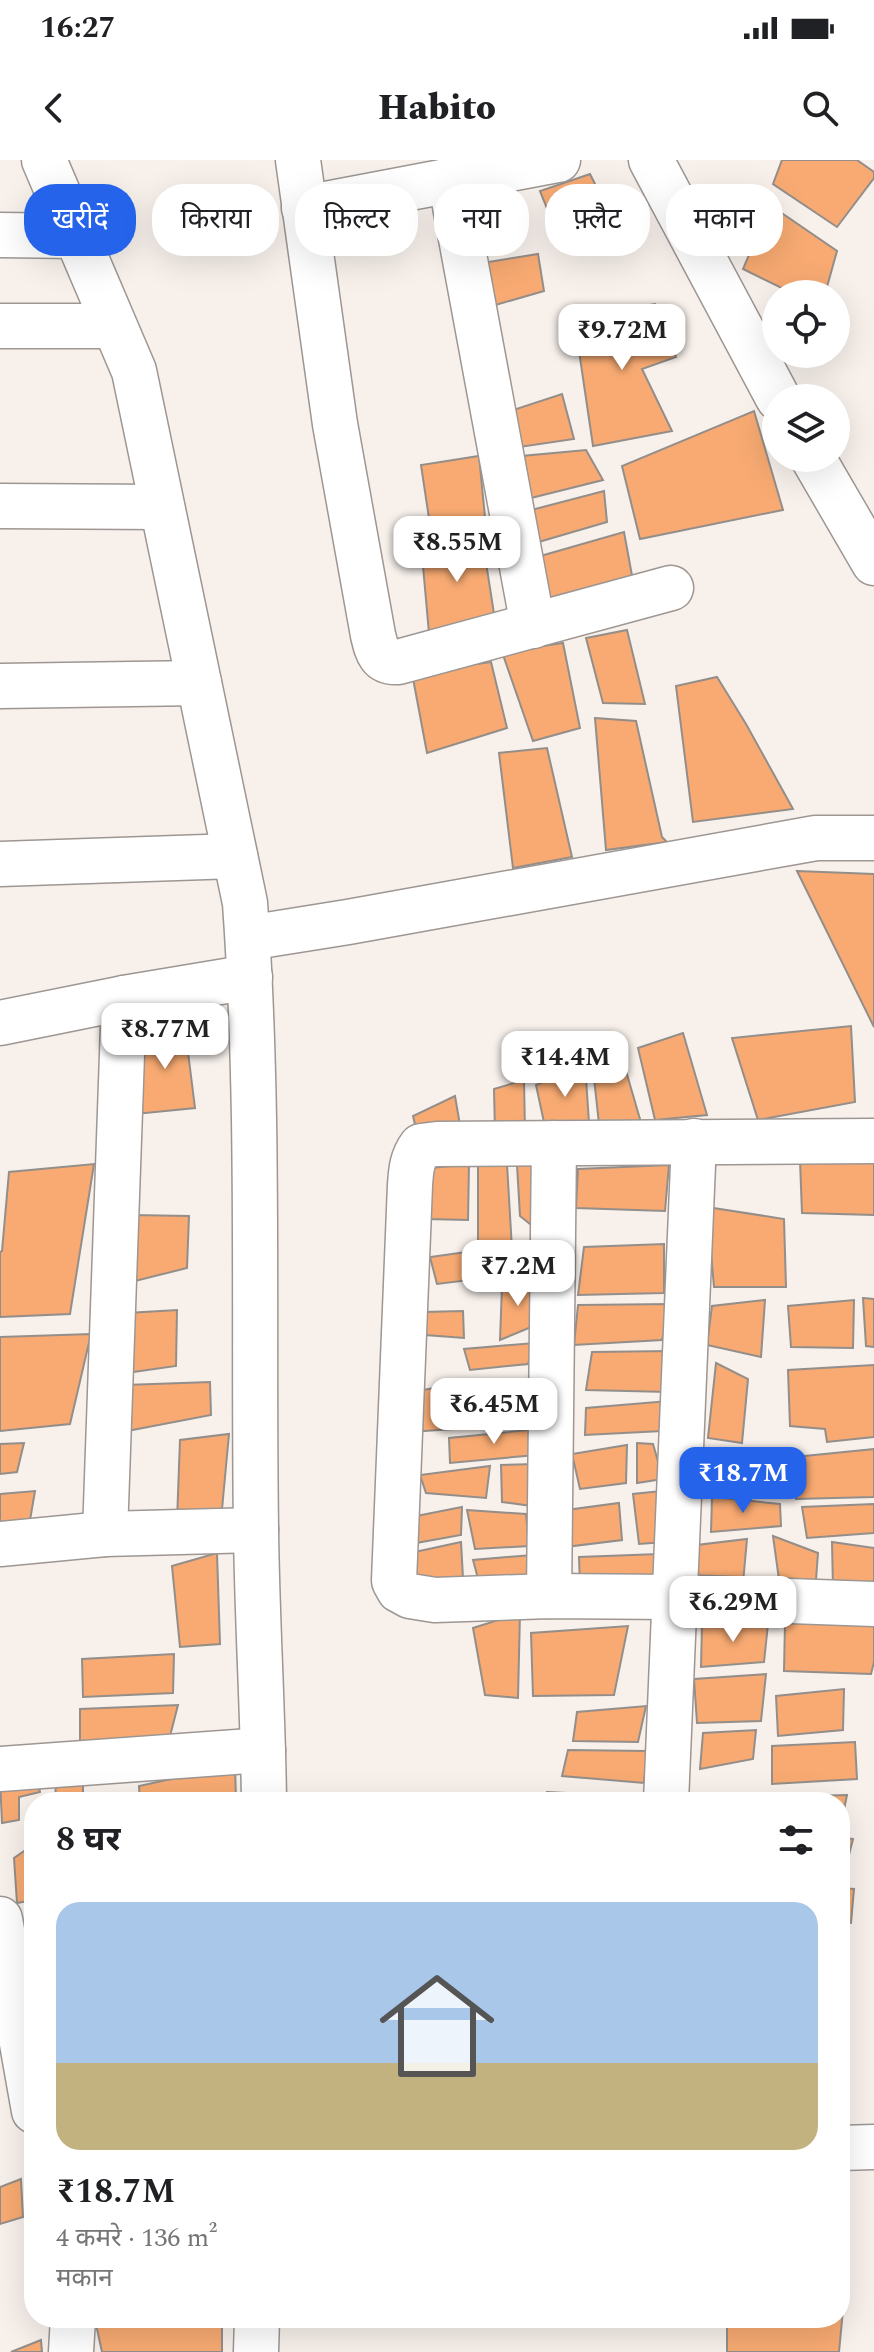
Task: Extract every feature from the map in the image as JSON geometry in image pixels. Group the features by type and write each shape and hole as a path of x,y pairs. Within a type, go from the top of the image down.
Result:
{"street":[{"path":"44,160 54,184"},
{"path":"298,160 301,184"},
{"path":"418,185 558,160"},
{"path":"651,160 771,384"},
{"path":"450,179 533,626"},
{"path":"0,235 24,235"},
{"path":"84,256 134,371 257,949 256,1530 264,1792"},
{"path":"311,256 335,424 376,651 382,660 398,662 671,588"},
{"path":"0,326 114,326"},
{"path":"821,472 874,563"},
{"path":"0,506 162,507"},
{"path":"0,686 199,683"},
{"path":"0,1023 124,998 257,949 348,922 816,838 874,838"},
{"path":"0,864 235,856"},
{"path":"105,1534 124,998"},
{"path":"666,1792 694,1141"},
{"path":"874,1141 421,1146 411,1167 394,1581 399,1590 418,1598 435,1600 549,1596 674,1597 874,1604"},
{"path":"549,1596 554,1143"},
{"path":"0,1544 105,1534 256,1530"},
{"path":"0,1769 263,1750"},
{"path":"0,1919 24,2010"},
{"path":"850,2148 874,2147"},
{"path":"71,2352 72,2328"},
{"path":"256,2352 257,2328"}],"building":[{"path":"782,160 857,160 874,172 874,178 837,227 783,191 783,184 773,184"},
{"path":"590,174 595,184 561,184"},
{"path":"783,214 837,251 829,280 765,280 743,269 748,256 783,256"},
{"path":"538,254 544,291 492,306 482,263"},
{"path":"655,304 676,357 642,369 672,431 593,446 574,317"},
{"path":"562,394 574,439 513,448 504,413"},
{"path":"754,411 762,438 762,472 772,472 783,510 640,539 622,466"},
{"path":"586,450 603,480 523,500 511,457"},
{"path":"479,456 485,517 430,525 421,465"},
{"path":"604,491 607,522 535,543 516,514"},
{"path":"624,532 633,581 541,604 530,559"},
{"path":"482,537 495,620 429,633 421,544"},
{"path":"627,630 645,704 603,703 586,638"},
{"path":"563,643 580,728 533,741 502,652"},
{"path":"491,662 507,728 427,753 412,673"},
{"path":"717,677 793,809 693,822 676,686"},
{"path":"595,718 636,721 662,837 667,842 606,850"},
{"path":"547,748 572,857 513,868 499,753"},
{"path":"797,871 874,874 874,1027"},
{"path":"184,1020 195,1108 136,1114 143,1030"},
{"path":"851,1026 855,1102 758,1120 732,1038"},
{"path":"683,1033 707,1115 655,1120 638,1048"},
{"path":"619,1047 642,1126 600,1133 592,1060"},
{"path":"585,1063 589,1123 545,1127 536,1085"},
{"path":"524,1080 525,1131 495,1133 494,1089"},
{"path":"455,1096 460,1125 418,1137 413,1116"},
{"path":"478,1153 507,1164 512,1249 478,1241"},
{"path":"874,1160 874,1215 802,1213 800,1161"},
{"path":"94,1164 70,1314 0,1317 0,1252 9,1172"},
{"path":"469,1164 468,1220 426,1219 431,1168"},
{"path":"517,1165 540,1165 535,1228 520,1216"},
{"path":"669,1165 665,1211 576,1208 578,1169"},
{"path":"707,1207 784,1219 786,1287 714,1287"},
{"path":"131,1215 189,1216 187,1268 131,1282"},
{"path":"664,1244 664,1293 578,1295 584,1247"},
{"path":"467,1252 470,1280 437,1284 430,1257"},
{"path":"536,1281 536,1325 500,1340 502,1286"},
{"path":"863,1298 874,1299 874,1347 866,1346"},
{"path":"765,1300 761,1357 707,1345 712,1306"},
{"path":"854,1300 853,1348 791,1347 788,1306"},
{"path":"671,1304 662,1340 574,1345 578,1305"},
{"path":"177,1310 176,1366 126,1373 127,1313"},
{"path":"463,1311 464,1338 425,1335 423,1312"},
{"path":"91,1334 70,1424 0,1431 0,1337"},
{"path":"534,1343 528,1364 470,1370 464,1349"},
{"path":"669,1351 668,1392 586,1390 592,1352"},
{"path":"716,1363 748,1379 742,1443 708,1438"},
{"path":"874,1365 874,1437 827,1442 825,1429 790,1426 788,1370"},
{"path":"466,1381 540,1396 537,1421 467,1427"},
{"path":"210,1382 211,1415 122,1432 125,1385"},
{"path":"445,1386 452,1429 411,1432 412,1392"},
{"path":"668,1401 662,1431 585,1435 586,1408"},
{"path":"539,1429 536,1455 450,1463 449,1438"},
{"path":"229,1434 221,1520 177,1521 180,1440"},
{"path":"24,1443 17,1472 0,1474 0,1444"},
{"path":"637,1443 653,1444 663,1479 637,1483"},
{"path":"627,1445 626,1483 580,1489 572,1454"},
{"path":"874,1449 874,1497 796,1499 795,1457"},
{"path":"715,1450 787,1450 786,1488 710,1484"},
{"path":"534,1464 532,1506 502,1502 501,1465"},
{"path":"490,1466 486,1498 426,1493 420,1475"},
{"path":"35,1491 29,1526 0,1529 0,1494"},
{"path":"661,1491 665,1542 639,1544 633,1494"},
{"path":"712,1497 780,1504 781,1526 711,1532"},
{"path":"619,1503 622,1540 565,1547 567,1510"},
{"path":"874,1504 874,1533 807,1538 802,1507"},
{"path":"462,1507 461,1535 416,1543 411,1517"},
{"path":"467,1510 526,1514 529,1546 475,1549"},
{"path":"773,1536 818,1553 815,1593 780,1587"},
{"path":"747,1539 743,1583 698,1581 697,1545"},
{"path":"461,1542 463,1578 417,1584 410,1553"},
{"path":"832,1542 874,1548 874,1588 833,1589"},
{"path":"217,1553 220,1644 180,1647 172,1566"},
{"path":"659,1554 664,1584 580,1586 579,1557"},
{"path":"532,1555 532,1582 480,1586 473,1560"},
{"path":"520,1613 518,1698 485,1695 473,1628"},
{"path":"785,1622 874,1624 871,1674 784,1671"},
{"path":"702,1623 768,1624 764,1662 701,1667"},
{"path":"628,1626 614,1695 533,1696 531,1633"},
{"path":"174,1654 173,1693 83,1697 82,1659"},
{"path":"766,1674 761,1721 697,1723 694,1679"},
{"path":"844,1689 843,1730 778,1736 776,1696"},
{"path":"178,1705 169,1740 80,1741 80,1709"},
{"path":"646,1706 638,1742 573,1741 577,1712"},
{"path":"756,1730 753,1759 700,1769 703,1733"},
{"path":"855,1742 857,1779 772,1784 772,1746"},
{"path":"568,1750 647,1751 644,1783 562,1776"},
{"path":"235,1765 236,1792 139,1792 139,1786"},
{"path":"83,1776 83,1792 55,1792 56,1781"},
{"path":"37,1777 40,1792 24,1792 24,1796 19,1797 19,1820 2,1823 0,1780"},
{"path":"24,1851 24,1902 17,1903 14,1858"},
{"path":"850,1889 854,1889 850,1923"},
{"path":"21,2179 23,2217 0,2224 0,2187"},
{"path":"97,2328 222,2328 222,2352 102,2352"},
{"path":"727,2328 841,2328 839,2352 727,2352"},
{"path":"41,2340 42,2352 11,2352"}]}
